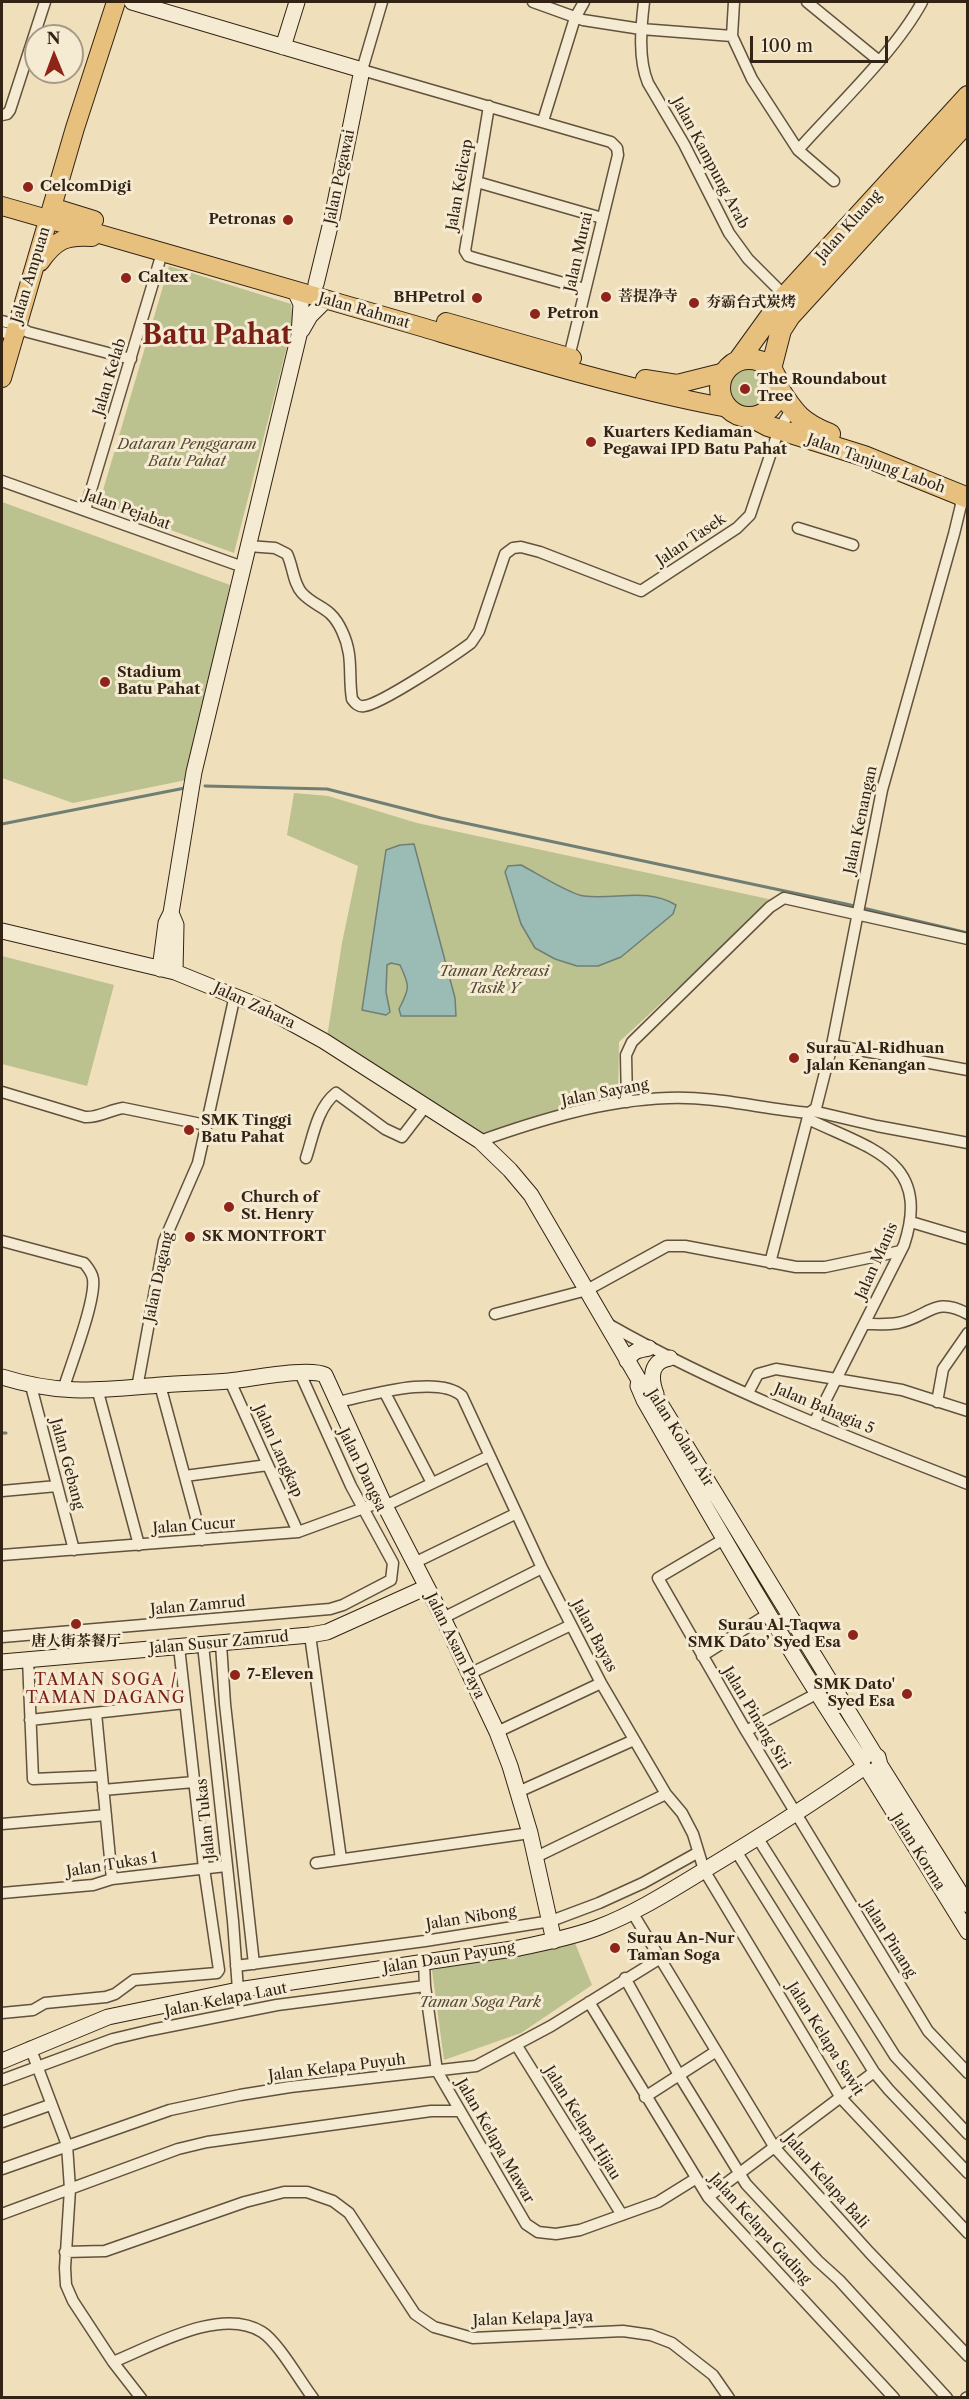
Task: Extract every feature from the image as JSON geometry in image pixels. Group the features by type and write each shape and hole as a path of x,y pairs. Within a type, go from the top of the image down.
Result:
{"highway":[{"name":"Jalan Kluang","path":"732,367 785,296 968,96"},
{"path":"942,124 954,120 968,106"},
{"name":"Jalan Kluang","path":"774,378 781,330 790,316 968,121"},
{"path":"756,360 774,378 773,404 759,415 751,417 742,416 728,408 721,395 720,387 732,367 756,360"},
{"name":"Jalan Tanjung Laboh","path":"774,378 792,409 804,422 965,496"},
{"name":"Jalan Tanjung Laboh","path":"751,417 768,426 864,456 965,496"}],"main road":[{"name":"Jalan Ampuan","path":"2,378 12,329 33,272 116,2"},
{"name":"Jalan Rahmat","path":"2,206 50,213 316,284 667,384 690,382 732,367"},
{"name":"Jalan Rahmat","path":"50,213 118,240 517,356 660,395 728,408"},
{"path":"33,272 52,246 63,240 77,236 118,240"}],"street":[{"path":"2,115 7,114 7,104 45,2"},
{"path":"132,2 543,121 575,18 584,2"},
{"path":"283,47 297,2"},
{"name":"Jalan Pegawai","path":"316,284 363,70 382,2"},
{"path":"533,2 575,18 641,29 732,36"},
{"name":"Jalan Kampung Arab","path":"644,2 641,29 644,72 648,83 684,144 729,233 748,260 785,296"},
{"path":"734,2 732,36 752,79 798,150 834,181"},
{"path":"807,2 879,60"},
{"path":"798,150 879,60 917,12 922,2"},
{"name":"Jalan Kelicap","path":"489,106 464,246 468,256 585,289"},
{"name":"Jalan Murai","path":"543,121 611,142 618,154 569,357"},
{"path":"477,182 602,218"},
{"name":"Jalan Kelab","path":"84,510 162,253"},
{"path":"168,971 176,924 171,913 195,772 299,335 301,304 295,291"},
{"path":"299,335 310,316 326,300"},
{"path":"12,329 131,359"},
{"name":"Jalan Tasek","path":"248,546 275,548 287,554 296,585 303,594 332,614 348,647 352,699 358,706 364,706 396,690 471,643 479,631 505,554 513,548 521,547 540,552 641,591 737,528 750,515 779,429 792,409"},
{"name":"Jalan Pejabat","path":"2,481 243,567"},
{"name":"Jalan Kenangan","path":"954,534 964,518 965,496"},
{"name":"Jalan Kenangan","path":"770,1263 810,1114 816,1107 832,1045 888,766 965,496"},
{"path":"798,528 853,545"},
{"path":"627,1102 626,1055 632,1042 773,904 784,898 858,907 968,939"},
{"name":"Jalan Zahara","path":"2,932 168,971 235,995 324,1041 420,1113 480,1141 510,1170 531,1195 639,1380"},
{"name":"Jalan Dagang","path":"137,1388 164,1241 198,1163 235,995"},
{"path":"832,1045 968,1070"},
{"path":"2,1092 85,1117 96,1117 113,1109 123,1108 206,1125"},
{"path":"306,1158 321,1114 328,1101 336,1093 385,1129 402,1137 420,1113"},
{"name":"Jalan Sayang","path":"480,1141 509,1130 571,1113 627,1102 669,1098 720,1100 810,1114"},
{"path":"810,1114 968,1143"},
{"name":"Jalan Manis","path":"810,1114 887,1158 903,1174 909,1188 911,1222 901,1251 814,1423"},
{"path":"911,1222 968,1239"},
{"path":"2,1241 84,1263 92,1273 94,1282 88,1310 63,1390"},
{"path":"495,1314 587,1290 668,1246 685,1246 795,1267 825,1267 901,1251"},
{"path":"864,1324 897,1323 944,1305 968,1314"},
{"name":"Jalan Bahagia 5","path":"605,1323 649,1348 814,1423 968,1484"},
{"path":"937,1402 943,1369 968,1333"},
{"path":"627,1361 636,1350 649,1348"},
{"path":"658,1400 651,1383 652,1374 655,1365 662,1359 670,1358"},
{"path":"748,1393 758,1374 776,1370 902,1390 968,1411"},
{"path":"2,1377 31,1386 98,1392 307,1373"},
{"name":"Jalan Asam Paya","path":"307,1373 325,1375 384,1503 443,1618 497,1732 530,1833 554,1941"},
{"name":"Jalan Dangsa","path":"307,1373 351,1486 393,1563 391,1580"},
{"name":"Jalan Kolam Air","path":"639,1380 649,1387 658,1400 870,1764 816,1694 644,1400 638,1386 639,1380"},
{"name":"Jalan Langkap","path":"230,1381 298,1532"},
{"path":"160,1385 202,1540"},
{"name":"Jalan Gebang","path":"31,1386 74,1550"},
{"name":"Jalan Bayas","path":"385,1393 409,1388 447,1389 457,1391 462,1396 515,1514 571,1625 634,1740 666,1794 682,1813 693,1834 704,1870"},
{"path":"98,1392 139,1545"},
{"path":"338,1402 385,1393 432,1483"},
{"name":"Jalan Cucur","path":"2,1555 298,1532 363,1508 384,1503 489,1456"},
{"path":"185,1476 268,1465"},
{"path":"351,1486 372,1478"},
{"path":"2,1491 57,1486"},
{"path":"414,1563 515,1514"},
{"name":"Jalan Pinang Siri","path":"724,1539 658,1578 796,1814"},
{"path":"443,1618 542,1568"},
{"name":"Jalan Zamrud","path":"2,1637 330,1609 343,1605 391,1580"},
{"name":"Jalan Susur Zamrud","path":"2,1662 221,1644 327,1632 427,1587"},
{"path":"702,1656 768,1614"},
{"path":"469,1674 571,1625"},
{"path":"110,1629 114,1651"},
{"path":"310,1635 341,1859"},
{"path":"221,1644 225,1704 254,1964"},
{"name":"Jalan Tukas","path":"202,1645 238,1990"},
{"path":"2,2013 33,2010 45,2003 106,1997 115,1994 134,1980 216,1973 219,1970 204,1868 179,1647"},
{"path":"28,1659 33,1779 102,1776"},
{"path":"497,1732 601,1683"},
{"path":"746,1731 816,1694"},
{"path":"30,1720 185,1703"},
{"path":"96,1713 112,1879"},
{"path":"518,1792 634,1740"},
{"name":"Jalan Daun Payung","path":"2,2061 30,2047 108,2017 238,1990 424,1963 554,1941 598,1927 633,1912 736,1851 870,1764"},
{"name":"Jalan Korma","path":"870,1764 968,1905"},
{"name":"Jalan Korma","path":"870,1764 968,1932"},
{"path":"103,1790 194,1782"},
{"path":"536,1857 666,1794"},
{"name":"Jalan Pinang","path":"796,1814 928,2031 968,2073"},
{"path":"2,1824 106,1815"},
{"path":"316,1863 530,1833"},
{"path":"757,1837 895,2056 968,2134"},
{"path":"736,1851 874,2072 968,2173"},
{"name":"Jalan Nibong","path":"236,1966 402,1945 551,1921 626,1891 698,1853"},
{"name":"Jalan Tukas 1","path":"2,1893 93,1885 112,1879 226,1866"},
{"name":"Jalan Kelapa Sawit","path":"704,1870 841,2098 968,2233"},
{"name":"Jalan Kelapa Bali","path":"633,1912 659,1959 775,2148 869,2252 968,2356"},
{"name":"Jalan Kelapa Puyuh","path":"2,2169 170,2110 240,2095 476,2066 517,2046 659,1959"},
{"name":"Jalan Kelapa Mawar","path":"424,1963 437,2071 526,2224 538,2232 556,2234 580,2230 658,2202 695,2179"},
{"path":"625,1978 746,2184 947,2397"},
{"name":"Jalan Kelapa Laut","path":"2,2080 113,2039 151,2030 277,2005 425,1986"},
{"name":"Jalan Kelapa Gading","path":"589,2002 708,2198 894,2397"},
{"name":"Jalan Kelapa Hijau","path":"517,2046 622,2216"},
{"path":"30,2047 67,2145 70,2189 65,2252 66,2284 73,2301 113,2362 141,2397"},
{"path":"645,2097 715,2052"},
{"path":"708,2198 874,2072"},
{"path":"2,2122 50,2105"},
{"path":"2,2214 159,2156 207,2142 431,2111 459,2111"},
{"name":"Jalan Kelapa Jaya","path":"65,2252 105,2251 245,2202 284,2192 307,2192 333,2201 350,2213 415,2314 434,2327 473,2338 623,2331 651,2335 672,2343 713,2375 729,2397"},
{"path":"113,2362 189,2331 220,2323 242,2324 263,2332 274,2343 313,2397"}],"green space":[{"name":"Dataran Penggaram Batu Pahat","path":"169,266 291,304 293,323 234,553 99,504"},
{"path":"749,369 757,370 763,375 768,381 768,397 763,403 757,408 749,409 741,408 735,403 730,397 729,389 730,381 735,375 741,370"},
{"name":"Stadium Batu Pahat","path":"2,502 230,585 186,780 73,803 2,778"},
{"name":"Taman Rekreasi Tasik Y","path":"294,793 328,796 417,823 773,900 619,1042 618,1097 478,1135 327,1037 342,943 358,866 287,835"},
{"path":"2,956 114,985 87,1086 2,1064"},
{"name":"Taman Soga Park","path":"575,1943 592,1985 521,2033 444,2060 432,1970"}],"water":[{"path":"414,844 455,998 456,1016 401,1016 399,1009 407,991 407,983 400,965 391,963 387,965 386,992 390,1012 386,1015 362,1010 386,850 400,845"},
{"path":"521,865 578,895 596,897 643,895 676,905 673,914 621,957 598,966 577,966 555,959 535,948 521,924 505,872 508,866"}],"waterway":[{"path":"205,786 327,789 441,818 846,904 968,933"},
{"path":"2,824 185,788"}],"place":[{"name":"CelcomDigi","path":"28,187"},
{"name":"Petronas","path":"288,220"},
{"name":"Caltex","path":"126,278"},
{"name":"菩提净寺","path":"606,297"},
{"name":"BHPetrol","path":"477,298"},
{"name":"夯霸台式炭烤","path":"694,303"},
{"name":"Petron","path":"535,314"},
{"name":"The Roundabout Tree","path":"745,389"},
{"name":"Kuarters Kediaman Pegawai IPD Batu Pahat","path":"591,442"},
{"name":"Stadium Batu Pahat","path":"105,682"},
{"name":"Surau Al-Ridhuan Jalan Kenangan","path":"794,1058"},
{"name":"SMK Tinggi Batu Pahat","path":"189,1130"},
{"name":"Church of St. Henry","path":"229,1207"},
{"name":"SK MONTFORT","path":"190,1237"},
{"name":"唐人街茶餐厅","path":"76,1624"},
{"name":"Surau Al-Taqwa SMK Dato’ Syed Esa","path":"853,1635"},
{"name":"7-Eleven","path":"235,1675"},
{"name":"SMK Dato' Syed Esa","path":"907,1694"},
{"name":"Surau An-Nur Taman Soga","path":"615,1948"}],"district":[{"name":"Batu Pahat","path":"217,336"},
{"name":"TAMAN SOGA / TAMAN DAGANG","path":"106,1689"}]}
